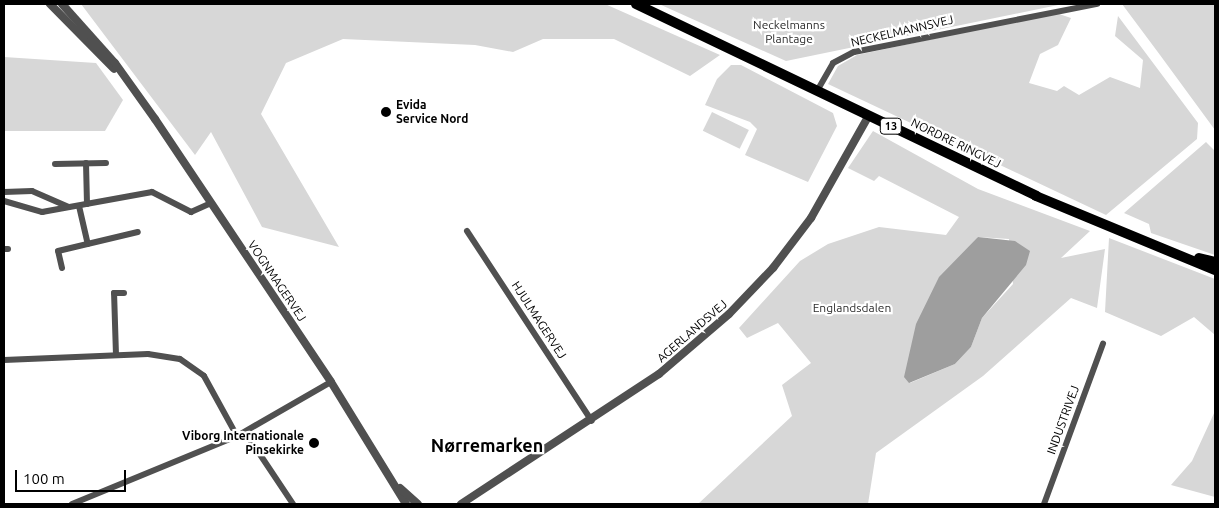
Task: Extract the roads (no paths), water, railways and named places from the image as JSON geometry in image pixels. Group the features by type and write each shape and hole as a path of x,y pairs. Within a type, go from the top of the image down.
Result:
{"main road":[{"name":"NORDRE RINGVEJ","path":"636,4 817,91 1147,244 1215,270"},
{"name":"13","path":"1147,244 1215,262"}],"street":[{"name":"VOGNMAGERVEJ","path":"50,4 136,93"},
{"name":"VOGNMAGERVEJ","path":"62,4 136,93 331,382 397,485 406,504"},
{"name":"NECKELMANNSVEJ","path":"817,91 833,64 854,52 1097,4"},
{"name":"AGERLANDSVEJ","path":"464,503 592,420 698,342 773,268 811,218 869,115"},
{"path":"86,163 87,204"},
{"path":"55,164 106,163"},
{"path":"4,192 32,191 70,207"},
{"path":"4,202 42,212 152,192 191,212 211,203"},
{"path":"79,206 88,244"},
{"name":"HJULMAGERVEJ","path":"467,231 592,420"},
{"path":"62,268 58,251 138,232"},
{"path":"116,355 114,293 124,292"},
{"name":"INDUSTRIVEJ","path":"1044,504 1103,344"},
{"path":"4,360 116,355 167,355 195,366 237,436"},
{"path":"72,504 237,436 331,382"},
{"path":"245,432 293,504"},
{"name":"VOGNMAGERVEJ","path":"397,485 418,504"}],"place":[{"name":"Evida Service Nord","path":"386,112"},
{"name":"Viborg Internationale Pinsekirke","path":"314,443"}],"district":[{"name":"Nørremarken","path":"487,445"}],"park label":[{"name":"Neckelmanns Plantage","path":"789,32"},
{"name":"Englandsdalen","path":"852,308"}]}
